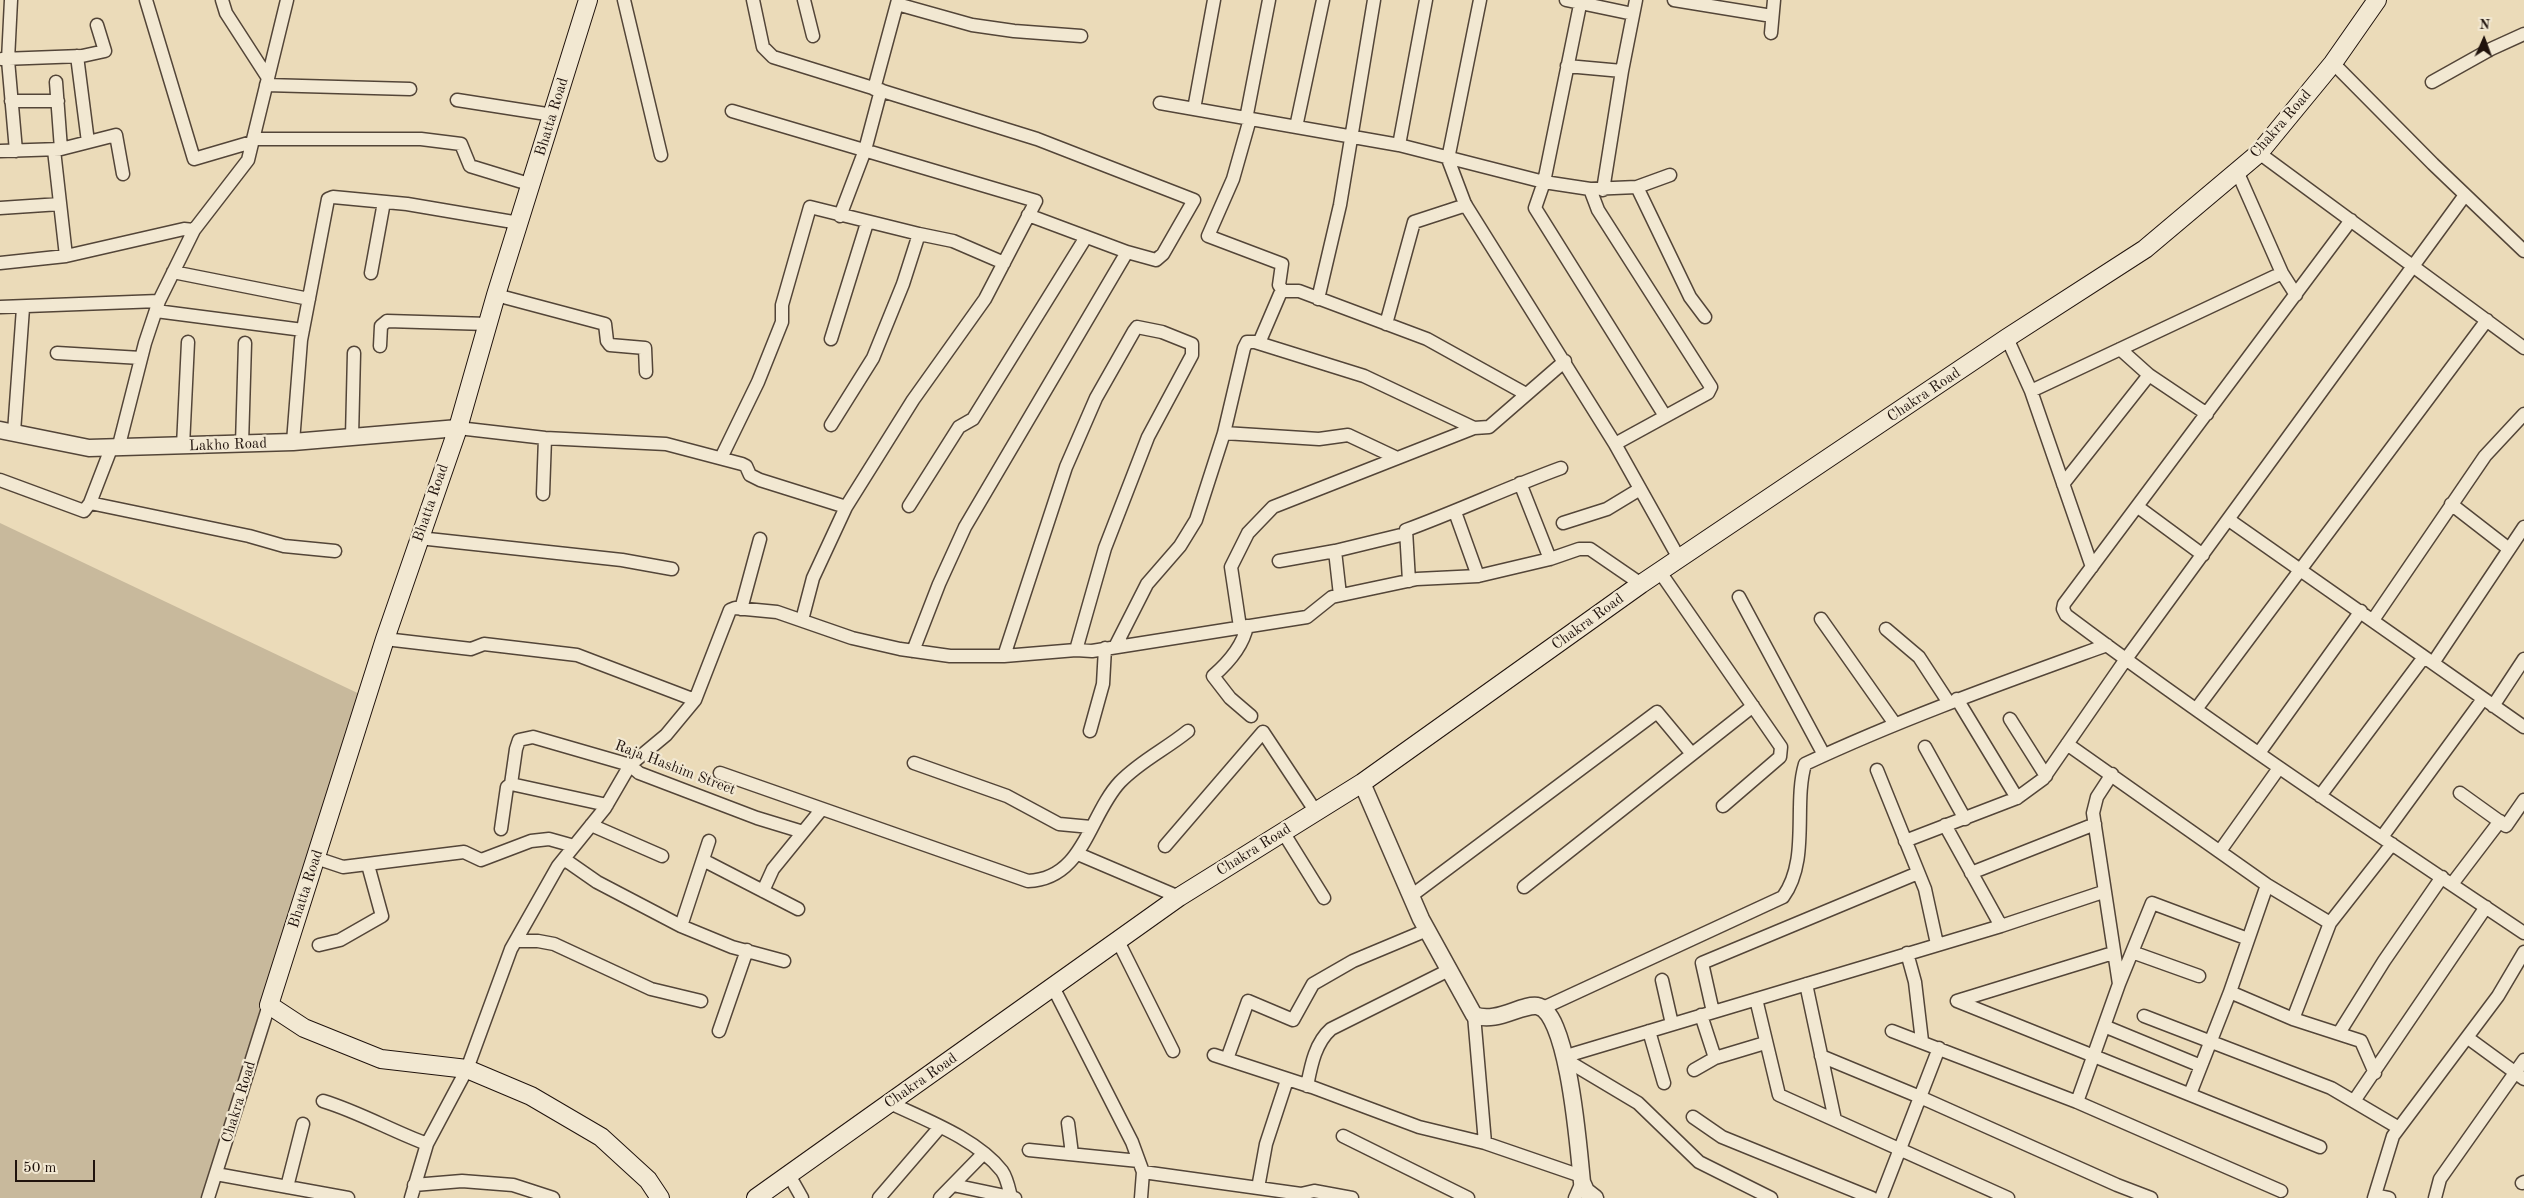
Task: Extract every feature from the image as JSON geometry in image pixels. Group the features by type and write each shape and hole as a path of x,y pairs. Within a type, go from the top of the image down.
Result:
{"main road":[{"name":"Bhatta Road","path":"269,1005 385,639 458,428 496,295 532,185 588,0"},
{"name":"Chakra Road","path":"756,1198 1179,897 1362,783 1641,584 1680,560 2007,338 2145,248 2259,153 2333,62 2377,0"},
{"path":"269,1005 304,1028 381,1059 467,1069 531,1096 601,1136 648,1180 660,1198"}],"street":[{"path":"11,0 4,59 11,101 16,151"},
{"path":"146,0 194,160 252,140 421,139 461,144 470,166 532,185"},
{"path":"222,0 226,13 267,82"},
{"path":"0,480 84,511 90,503 115,446 158,306 173,272 194,230 248,160 287,0"},
{"path":"624,0 660,154"},
{"path":"753,0 763,47 773,57 1037,139 1194,200 1163,254 1156,260 1127,252 1028,215"},
{"path":"804,0 813,36"},
{"path":"1194,109 1214,0"},
{"path":"1269,0 1248,119 1233,179 1208,236 1282,264 1279,285 1283,291"},
{"path":"1296,127 1323,0"},
{"path":"1318,299 1340,205 1374,0"},
{"path":"1398,145 1426,0"},
{"path":"1480,0 1448,159 1466,205 1615,444 1680,560"},
{"path":"1566,0 1633,14"},
{"path":"1603,190 1622,71 1636,0"},
{"path":"1674,0 1772,16"},
{"path":"1771,33 1774,0"},
{"path":"840,216 865,150 898,2 972,25 1014,31 1080,36"},
{"path":"1581,2 1544,182 1536,202 1536,213 1665,416"},
{"path":"4,59 77,56 105,51 97,25"},
{"path":"2432,82 2491,49 2524,34"},
{"path":"77,56 88,142"},
{"path":"2333,62 2465,195 2524,251"},
{"path":"1567,66 1622,71"},
{"path":"56,82 60,204 66,256"},
{"path":"267,82 410,89"},
{"path":"457,100 553,115"},
{"path":"11,101 58,101"},
{"path":"1160,103 1398,145 1544,182 1590,189 1603,190 1637,187 1670,176"},
{"path":"732,111 1036,201 985,299 913,400 846,507 813,578 802,620"},
{"path":"0,151 57,149 116,135 123,174"},
{"path":"2259,153 2524,348"},
{"path":"2237,171 2282,273 2296,295"},
{"path":"1637,187 1690,297 1705,317"},
{"path":"1590,189 1598,210 1711,387 1708,393 1615,444"},
{"path":"1904,841 2017,798 2046,776 2126,660 2465,195"},
{"path":"293,442 303,330 328,199 333,197 384,202 519,223"},
{"path":"371,273 384,202"},
{"path":"0,208 60,204"},
{"path":"1386,324 1414,222 1466,205"},
{"path":"721,458 758,382 782,322 782,305 810,207 867,223 954,241 1004,263"},
{"path":"2351,220 2064,604 2063,610 2126,660 2197,708 2279,768 2524,932"},
{"path":"831,339 867,223"},
{"path":"0,263 66,256 184,229 194,230"},
{"path":"832,425 873,358 903,284 919,234"},
{"path":"909,506 959,427 973,419 1086,237"},
{"path":"913,651 965,527 1127,252"},
{"path":"173,272 309,299"},
{"path":"2031,391 2282,273"},
{"path":"1283,291 1299,291 1427,339 1526,394"},
{"path":"1259,343 1283,291"},
{"path":"496,295 605,324 607,341 610,346 645,348 646,372"},
{"path":"0,307 158,306 303,330"},
{"path":"7,431 23,308"},
{"path":"2197,708 2486,320"},
{"path":"380,346 380,326 387,321 488,324"},
{"path":"1004,656 1066,467 1089,415 1137,327 1147,328 1192,344 1192,355 1148,437 1105,548 1076,650"},
{"path":"2007,338 2031,391 2092,567"},
{"path":"183,446 188,342"},
{"path":"1090,731 1103,684 1110,647 1147,584 1180,546 1196,520 1224,433 1247,342 1259,343 1364,376 1474,428"},
{"path":"242,444 245,343"},
{"path":"2120,349 2149,374 2207,414"},
{"path":"58,353 142,358"},
{"path":"352,437 354,354"},
{"path":"1251,716 1230,698 1213,676 1238,648 1245,636 1231,567 1248,534 1273,507 1474,428 1489,427 1564,361"},
{"path":"2063,484 2149,374"},
{"path":"2373,620 2485,456 2519,428 2524,414"},
{"path":"458,428 545,438 666,444 746,466 750,475 760,480 846,507"},
{"name":"Lakho Road","path":"7,431 89,448 293,442 458,428"},
{"path":"1224,433 1319,439 1348,435 1397,458"},
{"path":"543,494 545,438"},
{"path":"1409,581 1406,530 1561,468"},
{"path":"1520,483 1550,559"},
{"path":"1563,523 1607,509 1640,489"},
{"path":"90,503 248,536 284,546 335,551"},
{"path":"2451,504 2509,549"},
{"path":"2138,507 2203,555"},
{"path":"1455,512 1478,576"},
{"path":"2229,520 2524,727"},
{"path":"2320,796 2429,660 2524,527"},
{"path":"1279,561 1335,551 1405,534"},
{"path":"419,538 622,560 672,569"},
{"path":"741,609 760,539"},
{"path":"411,1198 427,1144 467,1069 516,941 564,859 607,805 630,765 666,735 695,700 718,645 727,613 730,610 777,612 852,638 913,651 950,656 1004,656 1076,650 1092,651 1307,617 1332,597 1340,595 1409,581 1478,576 1550,559 1579,549 1590,549 1641,584"},
{"path":"1335,551 1340,595"},
{"path":"1660,572 1781,747 1780,757 1722,806"},
{"path":"1739,597 1824,755"},
{"path":"2259,753 2361,612"},
{"path":"1821,619 1896,724"},
{"path":"1886,629 1919,657 1953,701 2017,798"},
{"path":"385,639 471,649 484,644 576,655 695,700"},
{"path":"1543,1008 1783,897 1789,889 1799,847 1801,782 1805,764 1953,701 2107,645"},
{"path":"2293,1019 2330,923 2387,841 2488,703 2524,659"},
{"path":"1524,887 1753,706"},
{"path":"1411,896 1657,712 1692,754"},
{"path":"2010,719 2046,776"},
{"path":"720,773 1028,881 1043,881 1054,876 1078,854 1119,783 1142,762 1166,748 1188,731"},
{"path":"1165,846 1263,732 1316,812"},
{"name":"Raja Hashim Street","path":"512,784 516,749 519,740 532,738 630,765 648,776 757,818 803,832"},
{"path":"2067,744 2268,885 2330,923"},
{"path":"1925,747 1965,819"},
{"path":"914,764 1007,796 1059,824 1092,827"},
{"path":"2220,851 2279,768"},
{"path":"1877,770 1904,841 1925,889 1937,944"},
{"path":"2112,774 2094,805 2103,892 2118,984"},
{"path":"1362,783 1427,930 1474,1015 1485,1142"},
{"path":"501,829 507,787 512,784 607,805"},
{"path":"2460,793 2506,826 2524,800"},
{"path":"763,890 773,870 821,810"},
{"path":"2339,1033 2384,961 2447,881 2500,821"},
{"path":"1971,873 2095,824"},
{"path":"591,825 662,856"},
{"path":"1945,825 2001,926"},
{"path":"1283,832 1324,898"},
{"path":"316,858 342,867 464,852 481,860 531,841 549,839 574,846"},
{"path":"681,926 709,841"},
{"path":"1078,854 1179,897"},
{"path":"564,859 597,882 681,926 716,942 784,960"},
{"path":"703,860 798,910"},
{"path":"318,945 340,940 382,916 368,865"},
{"path":"1715,1058 1707,1014 1702,963 1918,873"},
{"path":"2190,1094 2230,992 2268,885"},
{"path":"1566,1060 1573,1054 2001,926 2103,892"},
{"path":"2077,1102 2118,984 2152,903 2248,939"},
{"path":"2354,1102 2486,907"},
{"path":"1227,1060 1248,1001 1293,1020 1313,984 1353,961 1427,930"},
{"path":"516,941 538,941 554,944 651,989 701,1001"},
{"path":"1118,941 1172,1051"},
{"path":"719,1031 747,950"},
{"path":"2132,952 2199,976"},
{"path":"2389,1198 2375,1196 2393,1136 2498,996 2524,952"},
{"path":"1907,953 1915,982 1922,1041"},
{"path":"2113,953 1957,1001 2094,1054 2320,1147"},
{"path":"1307,1086 1310,1067 1322,1036 1331,1029 1449,970"},
{"path":"1662,980 1672,1024"},
{"path":"1806,984 1835,1120"},
{"path":"1052,987 1132,1142 1141,1167 1141,1198"},
{"path":"2230,992 2293,1019 2361,1041 2375,1072"},
{"path":"1756,999 1779,1095 2008,1198"},
{"name":"Chakra Road","path":"208,1198 269,1005"},
{"path":"1474,1015 1480,1017 1506,1014 1536,1006 1543,1008 1549,1015 1566,1060 1575,1112 1582,1179 1586,1191 1594,1198"},
{"path":"2144,1016 2331,1088 2399,1128"},
{"path":"2104,1026 2201,1066"},
{"path":"1650,1031 1664,1082"},
{"path":"1892,1031 2077,1102 2280,1191"},
{"path":"2468,1038 2520,1076"},
{"path":"1694,1070 1715,1058 1765,1042"},
{"path":"1881,1198 1939,1048"},
{"path":"1214,1055 1307,1086 1419,1127 1485,1142 1582,1179"},
{"path":"1821,1056 2151,1198"},
{"path":"1566,1060 1638,1103 1699,1162 1772,1198"},
{"path":"2435,1198 2440,1180 2520,1076 2524,1060"},
{"path":"1258,1188 1266,1144 1287,1080"},
{"path":"323,1101 343,1107 398,1134 427,1144"},
{"path":"890,1103 956,1134 983,1154 1004,1173 1013,1197"},
{"path":"1693,1117 1722,1138 1872,1198"},
{"path":"1068,1123 1072,1154"},
{"path":"287,1187 303,1124"},
{"path":"879,1198 940,1127"},
{"path":"1343,1136 1468,1198"},
{"path":"1029,1150 1072,1154 1258,1188 1301,1194 1314,1191 1352,1198"},
{"path":"940,1198 983,1154"},
{"path":"216,1174 348,1198"},
{"path":"789,1175 802,1198"},
{"path":"1575,1198 1582,1179"},
{"path":"414,1185 462,1181 513,1185 553,1198"},
{"path":"953,1185 1013,1197"}],"shaded area":[{"path":"0,523 368,698 208,1198 0,1198"}]}
